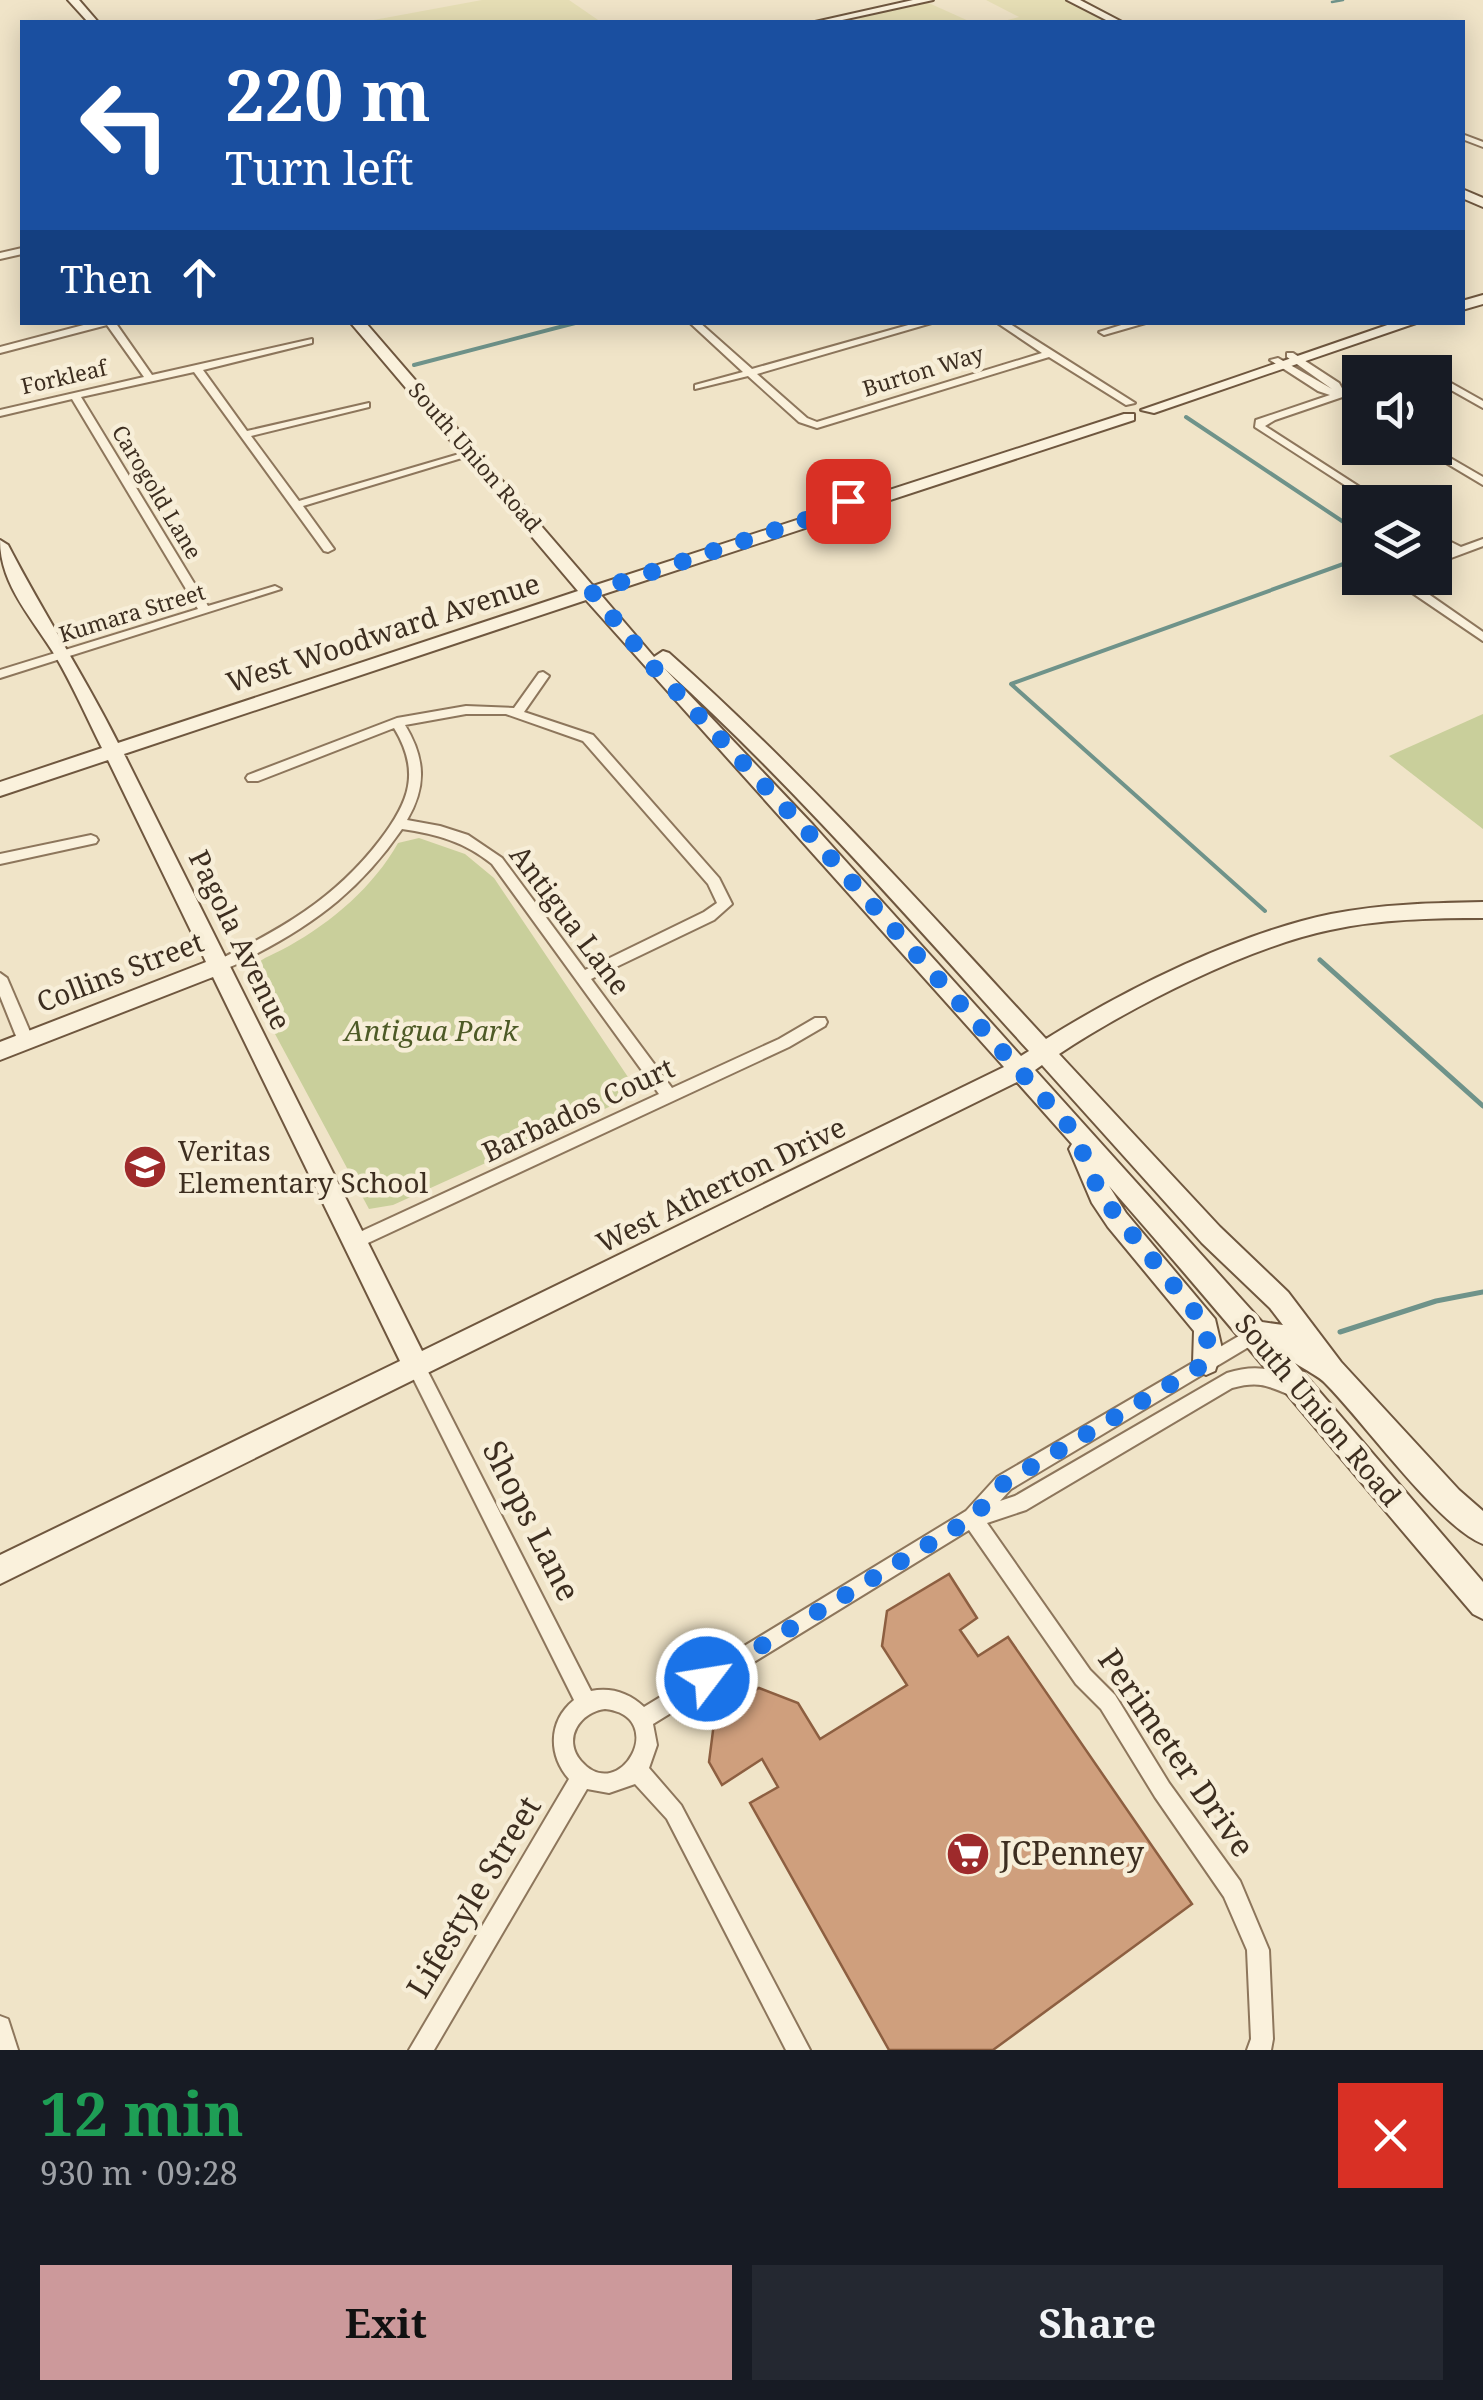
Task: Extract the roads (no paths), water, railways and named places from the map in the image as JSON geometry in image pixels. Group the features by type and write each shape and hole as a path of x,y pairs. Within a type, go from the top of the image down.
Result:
{"street":[{"path":"72,0 91,20"},
{"path":"830,20 928,0"},
{"path":"1072,0 1113,20"},
{"path":"0,350 97,325"},
{"path":"111,325 150,379"},
{"name":"South Union Road","path":"361,325 655,669 806,830 1256,1334 1308,1401 1483,1604"},
{"path":"695,325 747,373"},
{"path":"699,388 913,325"},
{"path":"1004,325 1132,409"},
{"path":"1104,332 1133,325"},
{"name":"West Woodward Avenue","path":"1296,357 1380,325"},
{"name":"West Woodward Avenue","path":"0,789 1132,409 1402,325"},
{"name":"Forkleaf","path":"0,413 198,370 309,341"},
{"name":"Burton Way","path":"747,373 810,424 1048,354"},
{"path":"1296,357 1342,395"},
{"path":"198,370 328,549"},
{"path":"1452,387 1483,406"},
{"name":"Carogold Lane","path":"74,394 206,610"},
{"path":"1342,399 1271,418 1260,422 1260,428 1351,485"},
{"path":"246,434 365,406"},
{"path":"296,504 470,454"},
{"path":"1452,464 1483,482"},
{"path":"1452,554 1483,542"},
{"name":"Pagola Avenue","path":"0,544 36,618 64,655 114,752 417,1368"},
{"path":"1452,547 1460,551"},
{"name":"Kumara Street","path":"0,674 275,589"},
{"name":"South Union Road","path":"592,592 609,598 669,664 780,766 1211,1235 1279,1300 1332,1372 1449,1500 1483,1530"},
{"path":"1426,595 1483,638"},
{"path":"517,712 543,676"},
{"path":"253,778 397,722 466,710 517,712 588,738 714,881 725,904 583,977"},
{"name":"Collins Street","path":"0,1051 219,966 311,917 362,876 413,804 418,768 407,736 397,722"},
{"name":"Antigua Lane","path":"400,824 448,831 476,842 507,872 668,1095"},
{"path":"0,859 91,840"},
{"name":"West Atherton Drive","path":"0,1570 1019,1071 1076,1032 1155,993 1306,928 1393,912 1483,910"},
{"path":"0,978 26,1041"},
{"name":"Barbados Court","path":"355,1242 784,1043 820,1022"},
{"path":"1074,1132 1101,1196 1206,1327 1206,1363"},
{"path":"972,1518 1004,1483 1256,1334 1275,1334 1313,1364 1332,1372"},
{"name":"Shops Lane","path":"417,1368 586,1704"},
{"path":"641,1720 972,1518 1019,1504 1227,1380 1250,1374 1278,1378 1308,1401"},
{"name":"Perimeter Drive","path":"972,1518 1083,1676 1118,1716 1162,1790 1232,1890 1258,1950 1262,2039 1259,2050"},
{"path":"608,1698 621,1700 641,1720 646,1740 635,1768 616,1782 602,1784 582,1778 569,1764 564,1739 574,1714 586,1704 608,1698"},
{"path":"635,1768 674,1812 798,2050"},
{"name":"Lifestyle Street","path":"421,2050 582,1778"},
{"path":"0,2027 6,2050"}],"waterway":[{"path":"1332,2 1343,0"},
{"path":"414,365 567,325"},
{"path":"1186,417 1342,521"},
{"path":"1265,911 1011,684 1342,564"},
{"path":"1320,960 1483,1106"},
{"path":"1340,1332 1436,1301 1483,1292"}],"place":[{"name":"Veritas Elementary School","path":"145,1167"},
{"name":"JCPenney","path":"968,1854"}],"park label":[{"name":"Antigua Park","path":"431,1031"}]}
